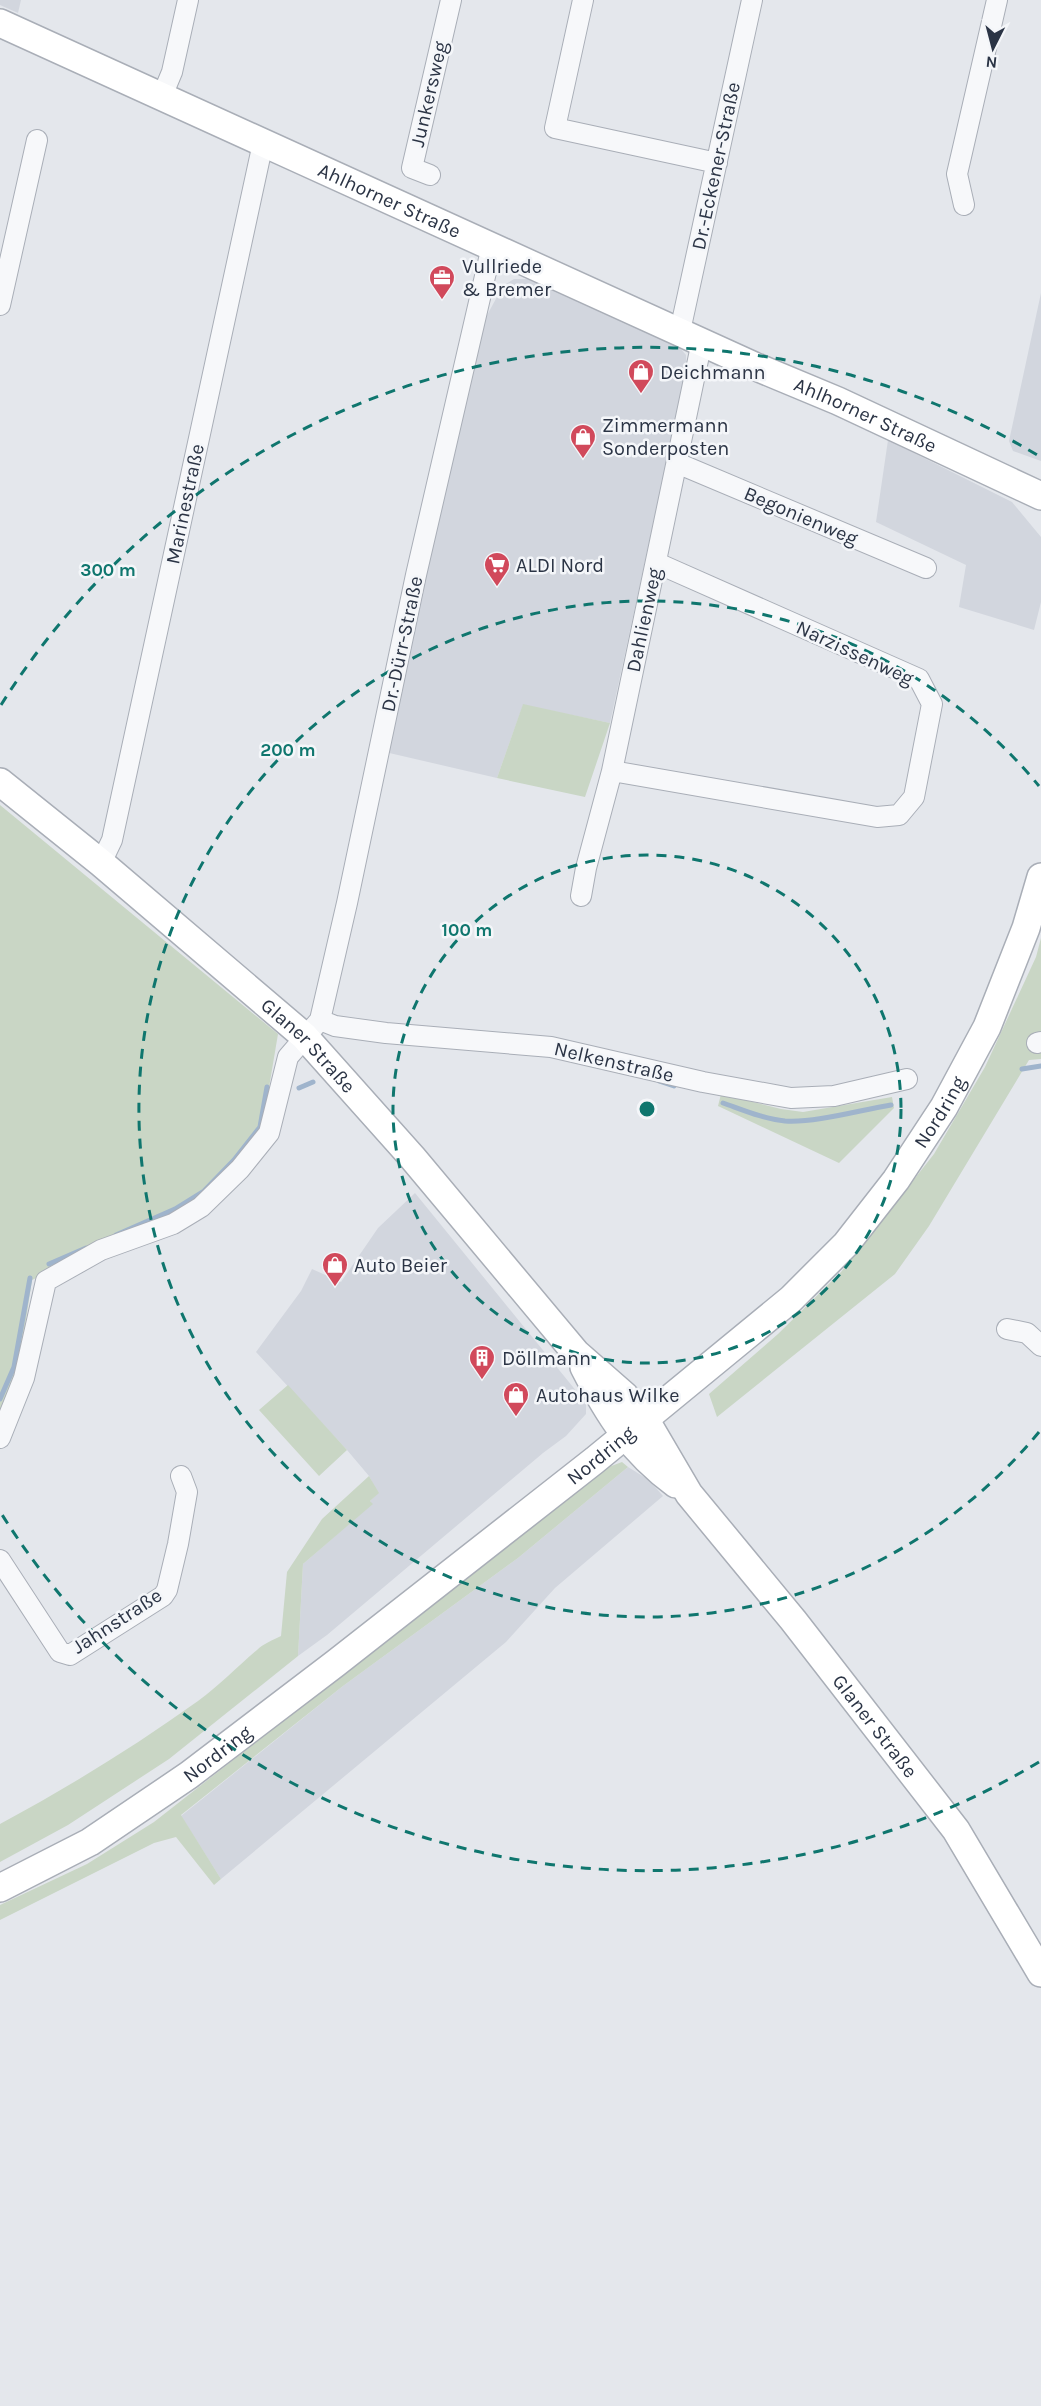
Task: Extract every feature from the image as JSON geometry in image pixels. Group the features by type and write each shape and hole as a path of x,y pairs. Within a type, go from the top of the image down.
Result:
{"street":[{"path":"162,96 172,72 188,0"},
{"name":"Junkersweg","path":"430,176 412,168 451,0"},
{"path":"583,0 555,128 717,163"},
{"name":"Dr.-Eckener-Straße","path":"691,336 717,163 752,0"},
{"path":"964,205 957,174 997,0"},
{"name":"Ahlhorner Straße","path":"0,23 848,406 1041,496"},
{"path":"0,305 37,140"},
{"name":"Marinestraße","path":"101,863 112,840 263,142"},
{"name":"Dr.-Dürr-Straße","path":"312,1028 347,903 416,575 492,246"},
{"name":"Dahlienweg","path":"581,896 586,868 612,771 677,463 691,336"},
{"name":"Begonienweg","path":"677,463 926,568"},
{"name":"Narzissenweg","path":"612,771 877,817 899,815 914,797 932,705 919,679 657,563"},
{"name":"Glaner Straße","path":"0,782 312,1028 412,1157 576,1353 625,1396 645,1419 689,1494 793,1620 956,1830 1038,1962"},
{"name":"Nordring","path":"0,1888 90,1842 189,1775 336,1664 624,1436 791,1299 846,1244 896,1180 944,1107 987,1027 1026,928 1041,877"},
{"name":"Nelkenstraße","path":"312,1028 335,1026 376,1032 551,1047 703,1082 791,1098 834,1096 907,1078"},
{"path":"0,1438 24,1377 46,1281 101,1250 173,1224 201,1207 240,1169 269,1133 288,1057 312,1028"},
{"path":"1007,1329 1028,1333 1041,1346"},
{"name":"Glaner Straße","path":"576,1353 606,1410 624,1436 672,1482 689,1494"},
{"name":"Jahnstraße","path":"0,1560 60,1652 70,1655 163,1596 167,1590 187,1492 182,1476"}],"shaded area":[{"path":"0,0 21,0 18,13 0,5"},
{"path":"514,279 528,279 680,348 686,355 686,371 610,723 523,705 497,778 385,752 486,317 503,286"},
{"path":"1041,293 1041,461 1013,451 1009,441"},
{"path":"888,440 1012,502 1041,537 1041,602 1034,630 959,607 966,565 876,522"},
{"path":"415,1193 586,1403 586,1414 566,1436 327,1635 298,1656 303,1564 372,1504 370,1501 378,1493 369,1476 347,1450 256,1352 301,1291 312,1269 341,1282 378,1228"},
{"path":"628,1467 649,1480 663,1496 555,1588 506,1642 221,1879 181,1816 343,1686 518,1558"}],"green space":[{"path":"523,704 610,723 585,797 497,778"},
{"path":"0,805 278,1034 262,1129 236,1165 200,1198 32,1280 17,1378 0,1419"},
{"path":"1041,938 1041,1059 1029,1060 929,1226 895,1274 717,1417 709,1394 778,1334 841,1272 934,1154 985,1067 1036,957"},
{"path":"721,1094 803,1112 892,1097 894,1108 839,1163 718,1106"},
{"path":"288,1385 347,1450 319,1476 259,1410"},
{"path":"622,1462 628,1467 518,1558 343,1686 181,1815 221,1879 214,1885 176,1837 154,1843 0,1920 0,1905 87,1864 154,1822 606,1468"},
{"path":"369,1476 379,1493 370,1501 373,1504 303,1564 298,1656 169,1759 68,1825 0,1862 0,1824 76,1781 150,1734 206,1695 259,1648 281,1636 287,1572 322,1519"}],"waterway":[{"path":"1022,1069 1041,1066"},
{"path":"659,1081 674,1086"},
{"path":"299,1088 313,1082"},
{"path":"116,1235 175,1209 204,1191 234,1160 260,1127 267,1087"},
{"path":"723,1103 761,1116 785,1121 824,1118 891,1105"},
{"path":"49,1264 86,1248"},
{"path":"0,1399 14,1367 30,1278"}],"place":[{"name":"Vullriede & Bremer","path":"442,301"},
{"name":"Deichmann","path":"641,395"},
{"name":"Zimmermann Sonderposten","path":"583,460"},
{"name":"ALDI Nord","path":"497,588"},
{"name":"Auto Beier","path":"335,1288"},
{"name":"Döllmann","path":"482,1381"},
{"name":"Autohaus Wilke","path":"516,1418"}]}
